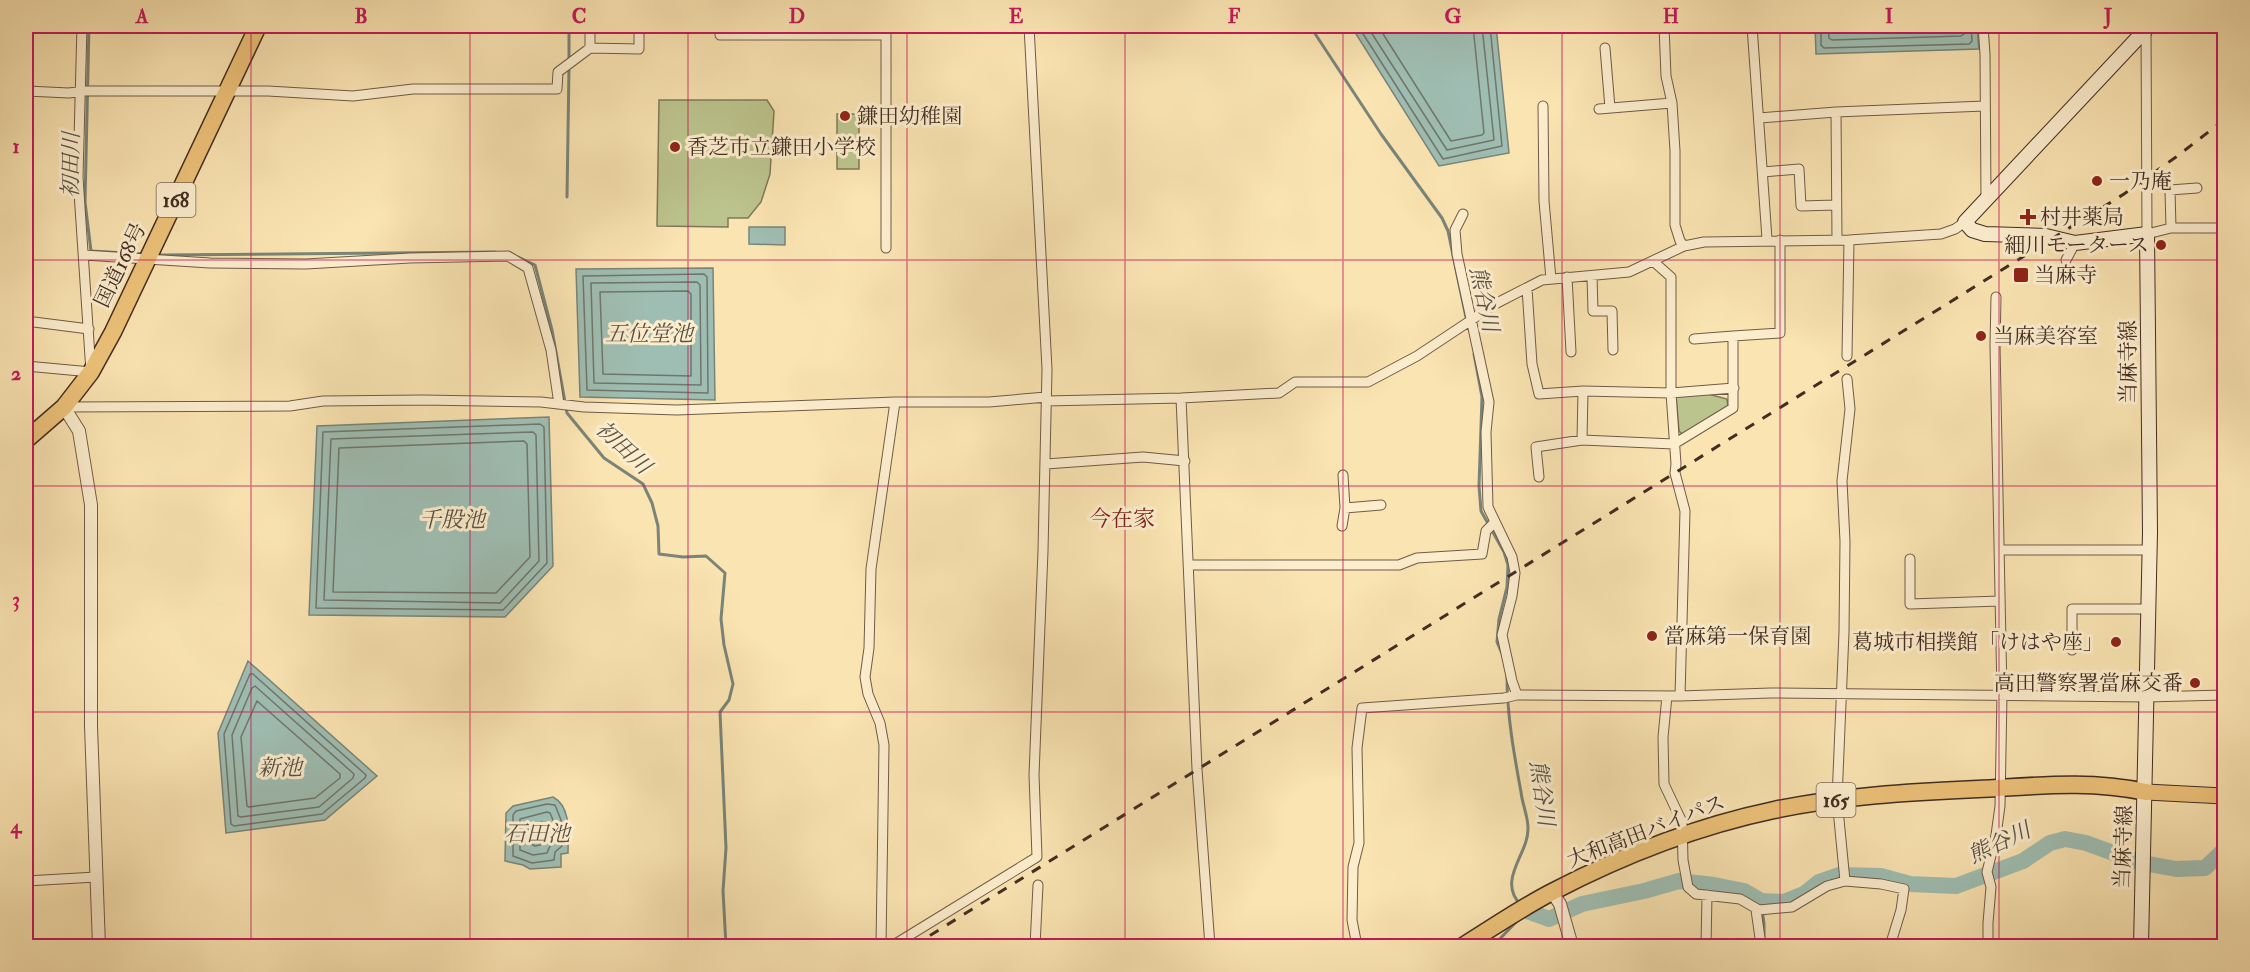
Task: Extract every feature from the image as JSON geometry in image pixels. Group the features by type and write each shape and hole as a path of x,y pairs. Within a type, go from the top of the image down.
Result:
{"highway":[{"name":"国道168号","path":"26,440 64,407 91,372 148,259 258,26"},
{"name":"大和高田バイパス","path":"1463,946 1516,912 1551,898 1620,860 1682,837 1773,810 1838,799 2060,783 2112,786 2146,792"}],"main road":[{"path":"2147,26 1965,222 1972,230 1985,234 2046,236 2075,243 2147,234"},
{"name":"当麻寺線","path":"2141,946 2150,550 2147,234"},
{"path":"2146,792 2224,796"}],"street":[{"path":"26,366 91,372 78,177 85,91 82,26"},
{"path":"590,26 590,48"},
{"path":"26,91 268,91 353,96 413,89 557,89 558,72 590,48 639,49 639,26"},
{"path":"720,26 720,35 886,31 886,248"},
{"path":"892,946 1037,857 1034,775 1046,464 1047,369 1029,26"},
{"path":"1664,26 1666,76 1672,103 1675,151 1674,225 1684,246"},
{"path":"1752,26 1767,239"},
{"path":"1983,26 1986,199"},
{"path":"2147,26 2147,234 2171,228 2224,228"},
{"path":"1605,48 1610,108"},
{"path":"1599,109 1672,103"},
{"path":"1543,106 1544,201 1551,279"},
{"path":"1759,118 1836,112 1985,106"},
{"path":"1836,112 1837,240"},
{"path":"1763,172 1798,168 1801,206 1836,205"},
{"path":"2171,228 2170,190 2197,188"},
{"path":"1463,213 1455,230 1457,254 1489,402 1486,432 1488,507 1512,557 1515,573 1502,635 1517,695"},
{"path":"64,407 290,406 323,401 423,400 541,402 677,410 895,402 1181,398 1279,393 1294,382 1368,382 1418,356 1470,320 1542,280 1629,272 1684,246 1704,242 1767,239 1849,240 1941,234 1965,222"},
{"path":"1694,339 1780,333 1780,240"},
{"path":"1847,356 1849,240"},
{"path":"2066,260 2075,243"},
{"path":"84,255 210,263 306,264 410,258 508,256 528,268 564,405"},
{"path":"1654,262 1671,277 1671,393 1675,473 1686,511 1680,696"},
{"path":"1592,276 1593,311 1612,311 1613,351"},
{"path":"1567,277 1571,352"},
{"path":"1527,288 1532,364 1539,394 1583,391 1671,393 1734,388"},
{"path":"1988,946 1991,887 1988,875 1996,835 2000,788 2002,694 1996,297"},
{"path":"26,321 89,328"},
{"path":"1539,477 1536,447 1582,440 1674,444 1733,408 1734,336"},
{"path":"1845,876 1838,799 1845,578 1842,481 1850,409 1847,378"},
{"path":"1582,440 1583,391"},
{"path":"1181,398 1197,770 1210,946"},
{"path":"880,946 884,745 880,723 868,694 865,677 871,625 871,569 895,402"},
{"path":"64,407 79,431 91,505 91,726 99,944"},
{"path":"1046,464 1143,457 1185,461"},
{"path":"1342,475 1346,508 1342,526"},
{"path":"1346,508 1381,505"},
{"path":"1188,565 1399,566 1417,558 1482,554 1486,531 1494,523"},
{"path":"1999,550 2150,550"},
{"path":"1910,559 1910,604 2000,601"},
{"path":"2072,650 2072,609 2149,609"},
{"path":"1357,946 1352,920 1353,867 1359,843 1357,748 1362,708 1504,698 1517,695 1680,696 1771,693 2147,697 2224,694"},
{"path":"1667,696 1663,737 1664,784 1682,822 1683,860 1688,886 1696,894 1740,899 1761,910 1792,907 1845,876 1904,889 1901,910 1890,946"},
{"path":"26,881 96,877"},
{"path":"1035,946 1038,885"},
{"path":"1706,946 1707,895"},
{"path":"1551,898 1571,943"},
{"path":"1758,946 1761,910"}],"green space":[{"path":"659,100 767,100 774,111 770,174 761,202 748,218 728,218 728,227 657,226"},
{"path":"837,114 859,114 859,169 837,169"},
{"path":"1708,394 1727,399 1728,406 1683,435 1679,431 1676,396"}],"water":[{"path":"1351,26 1496,26 1509,153 1439,166"},
{"path":"1815,26 1977,26 1979,49 1816,54"},
{"path":"749,227 785,227 785,245 749,244"},
{"name":"五位堂池","path":"713,268 715,400 580,397 576,269"},
{"name":"千股池","path":"549,417 553,566 505,617 309,615 317,426"},
{"name":"新池","path":"248,661 377,776 325,820 226,833 218,733"},
{"name":"石田池","path":"553,797 563,808 568,822 568,853 561,854 561,867 530,869 505,861 506,813 513,806"}],"waterway":[{"name":"初田川","path":"89,26 85,202 91,251 143,254"},
{"path":"569,26 569,61"},
{"name":"熊谷川","path":"1310,26 1381,134 1442,218 1448,231 1467,322"},
{"path":"567,197 569,67"},
{"name":"初田川","path":"159,255 495,252"},
{"name":"初田川","path":"518,257 535,265 552,330 567,413 604,458 643,484 652,503 658,526 659,554 683,557 706,556 725,573 721,619 733,684 729,700 720,712 726,848 723,891 726,946"},
{"name":"熊谷川","path":"1474,354 1482,397 1479,486 1481,511 1504,552 1508,565 1507,587 1499,619 1497,642 1503,656"},
{"name":"熊谷川","path":"1507,677 1511,734 1528,823 1527,838 1512,877 1514,896 1521,905"},
{"name":"熊谷川","path":"1527,911 1549,919 1582,904 1679,881 1744,891 1761,901 1784,902 1804,894 1819,882 1839,875 1881,876 1910,884 1956,886 2023,861 2050,843 2065,839 2086,843 2138,862 2176,869 2205,868 2224,850"},
{"path":"1761,901 1764,946"},
{"path":"1493,946 1518,920"}],"railway":[{"path":"913,946 2124,194 2224,120"}],"place":[{"name":"鎌田幼稚園","path":"845,116"},
{"name":"香芝市立鎌田小学校","path":"675,147"},
{"name":"一乃庵","path":"2097,181"},
{"name":"村井薬局","path":"2028,217"},
{"name":"細川モータース","path":"2161,245"},
{"name":"当麻寺","path":"2021,275"},
{"name":"当麻美容室","path":"1981,336"},
{"name":"當麻第一保育園","path":"1652,636"},
{"name":"葛城市相撲館「けはや座」","path":"2116,642"},
{"name":"高田警察署當麻交番","path":"2195,683"}],"district":[{"name":"今在家","path":"1122,518"}]}
